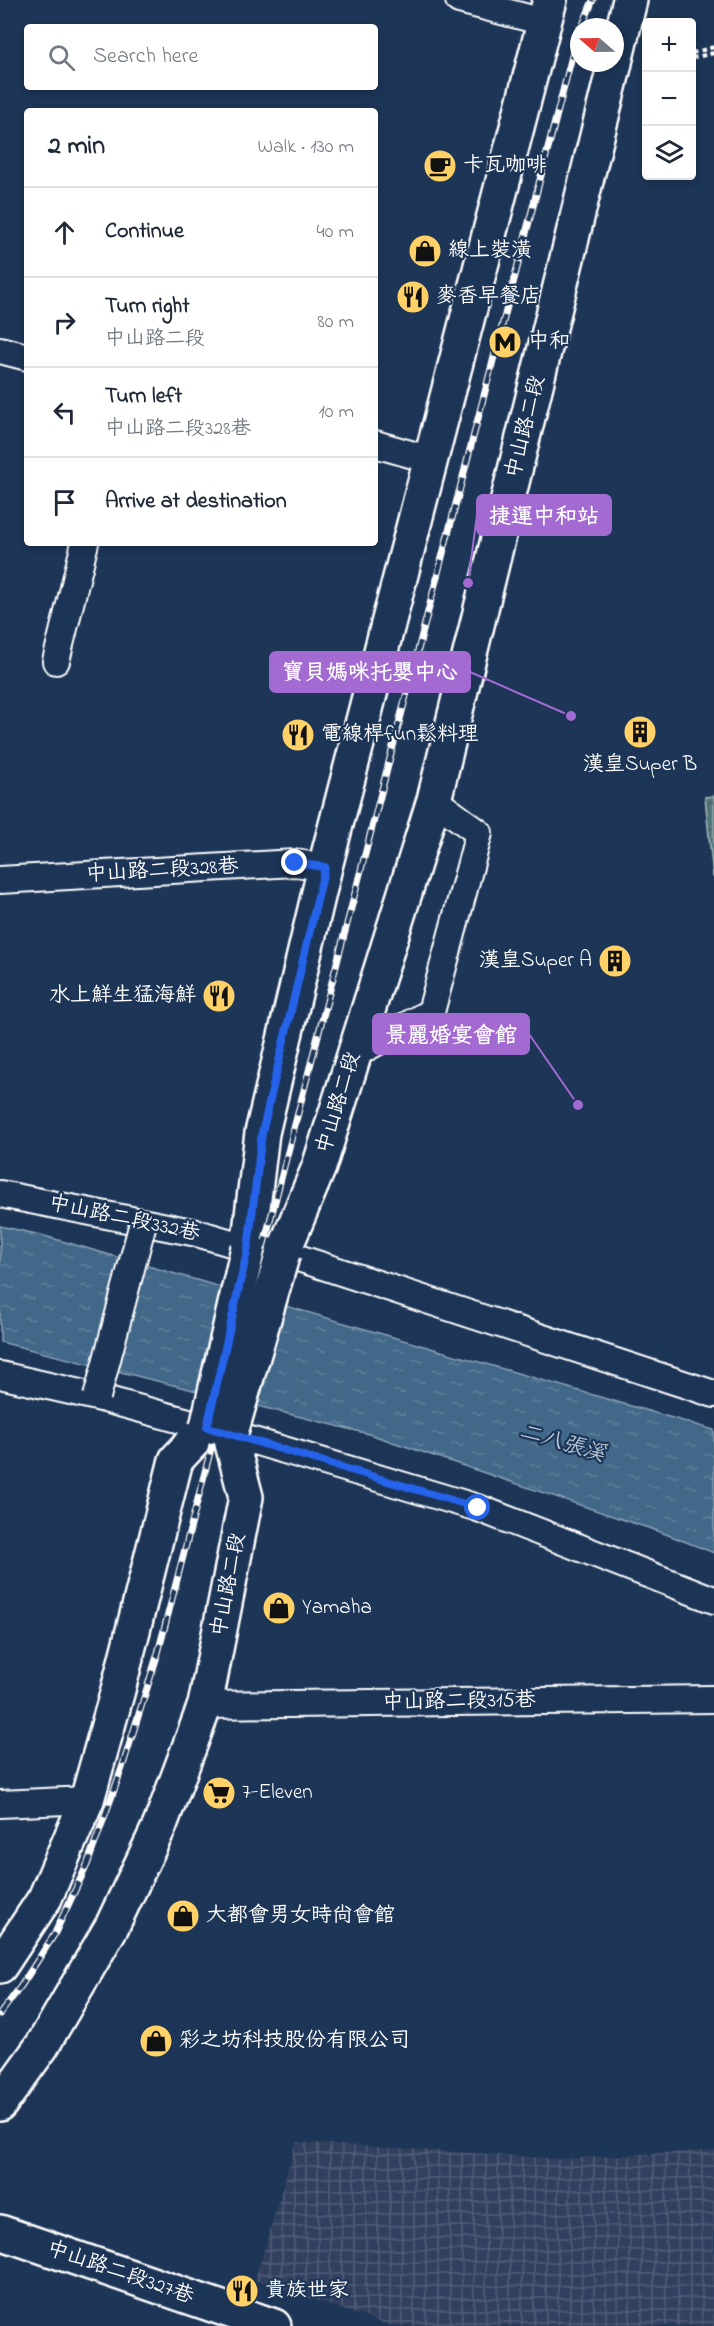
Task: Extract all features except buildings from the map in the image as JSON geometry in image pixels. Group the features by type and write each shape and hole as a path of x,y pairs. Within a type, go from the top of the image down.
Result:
{"main road":[{"name":"中山路二段","path":"624,25 630,0"},
{"name":"中山路二段","path":"0,2104 42,2046 112,1926 160,1825 205,1705 246,1497 219,1431 248,1248 262,1133 325,867 547,11"},
{"name":"中山路二段","path":"0,1966 45,1898 87,1800 118,1690 176,1460 219,1431 283,1253 319,1167 434,800 613,72"},
{"name":"中山路二段327巷","path":"0,2232 274,2326"}],"lane":[{"path":"459,0 547,11"},
{"path":"0,350 24,356"},
{"path":"378,445 431,460"},
{"path":"56,661 84,546"},
{"path":"353,1055 431,1012 479,833 434,800"},
{"name":"中山路二段328巷","path":"0,880 295,863 325,867"},
{"name":"中山路二段332巷","path":"0,1194 197,1233 248,1248 283,1253 714,1394"},
{"path":"97,1397 143,1223"},
{"path":"0,1375 97,1397 478,1508 714,1600"},
{"name":"中山路二段315巷","path":"205,1705 714,1699"},
{"path":"0,1804 87,1800"}],"path":[{"path":"696,52 714,47"},
{"path":"696,57 714,52"}],"shaded area":[{"path":"296,2142 562,2159 714,2150 714,2326 391,2326 255,2280"}],"green space":[{"path":"714,796 714,877 713,877 705,797"}],"water":[{"name":"二八張溪","path":"0,1226 41,1235 714,1430 714,1553 663,1533 369,1434 0,1342"}],"railway":[{"path":"586,18 593,0"},
{"path":"0,2014 54,1935 87,1865 122,1768 158,1653 570,64"}],"place":[{"name":"卡瓦咖啡","path":"440,166"},
{"name":"線上裝潢","path":"425,251"},
{"name":"麥香早餐店","path":"413,297"},
{"name":"中和","path":"505,342"},
{"name":"捷運中和站","path":"468,583"},
{"name":"寶貝媽咪托嬰中心","path":"571,716"},
{"name":"漢皇Super B","path":"640,732"},
{"name":"電線桿fun鬆料理","path":"298,735"},
{"name":"漢皇Super A","path":"615,961"},
{"name":"水上鮮生猛海鮮","path":"219,996"},
{"name":"景麗婚宴會館","path":"578,1105"},
{"name":"Yamaha","path":"279,1608"},
{"name":"7-Eleven","path":"219,1793"},
{"name":"大都會男女時尚會館","path":"183,1916"},
{"name":"彩之坊科技股份有限公司","path":"156,2041"},
{"name":"貴族世家","path":"242,2291"}],"route":[{"path":"295,863 325,867 262,1133 248,1248 207,1427 230,1436 478,1508"}]}
